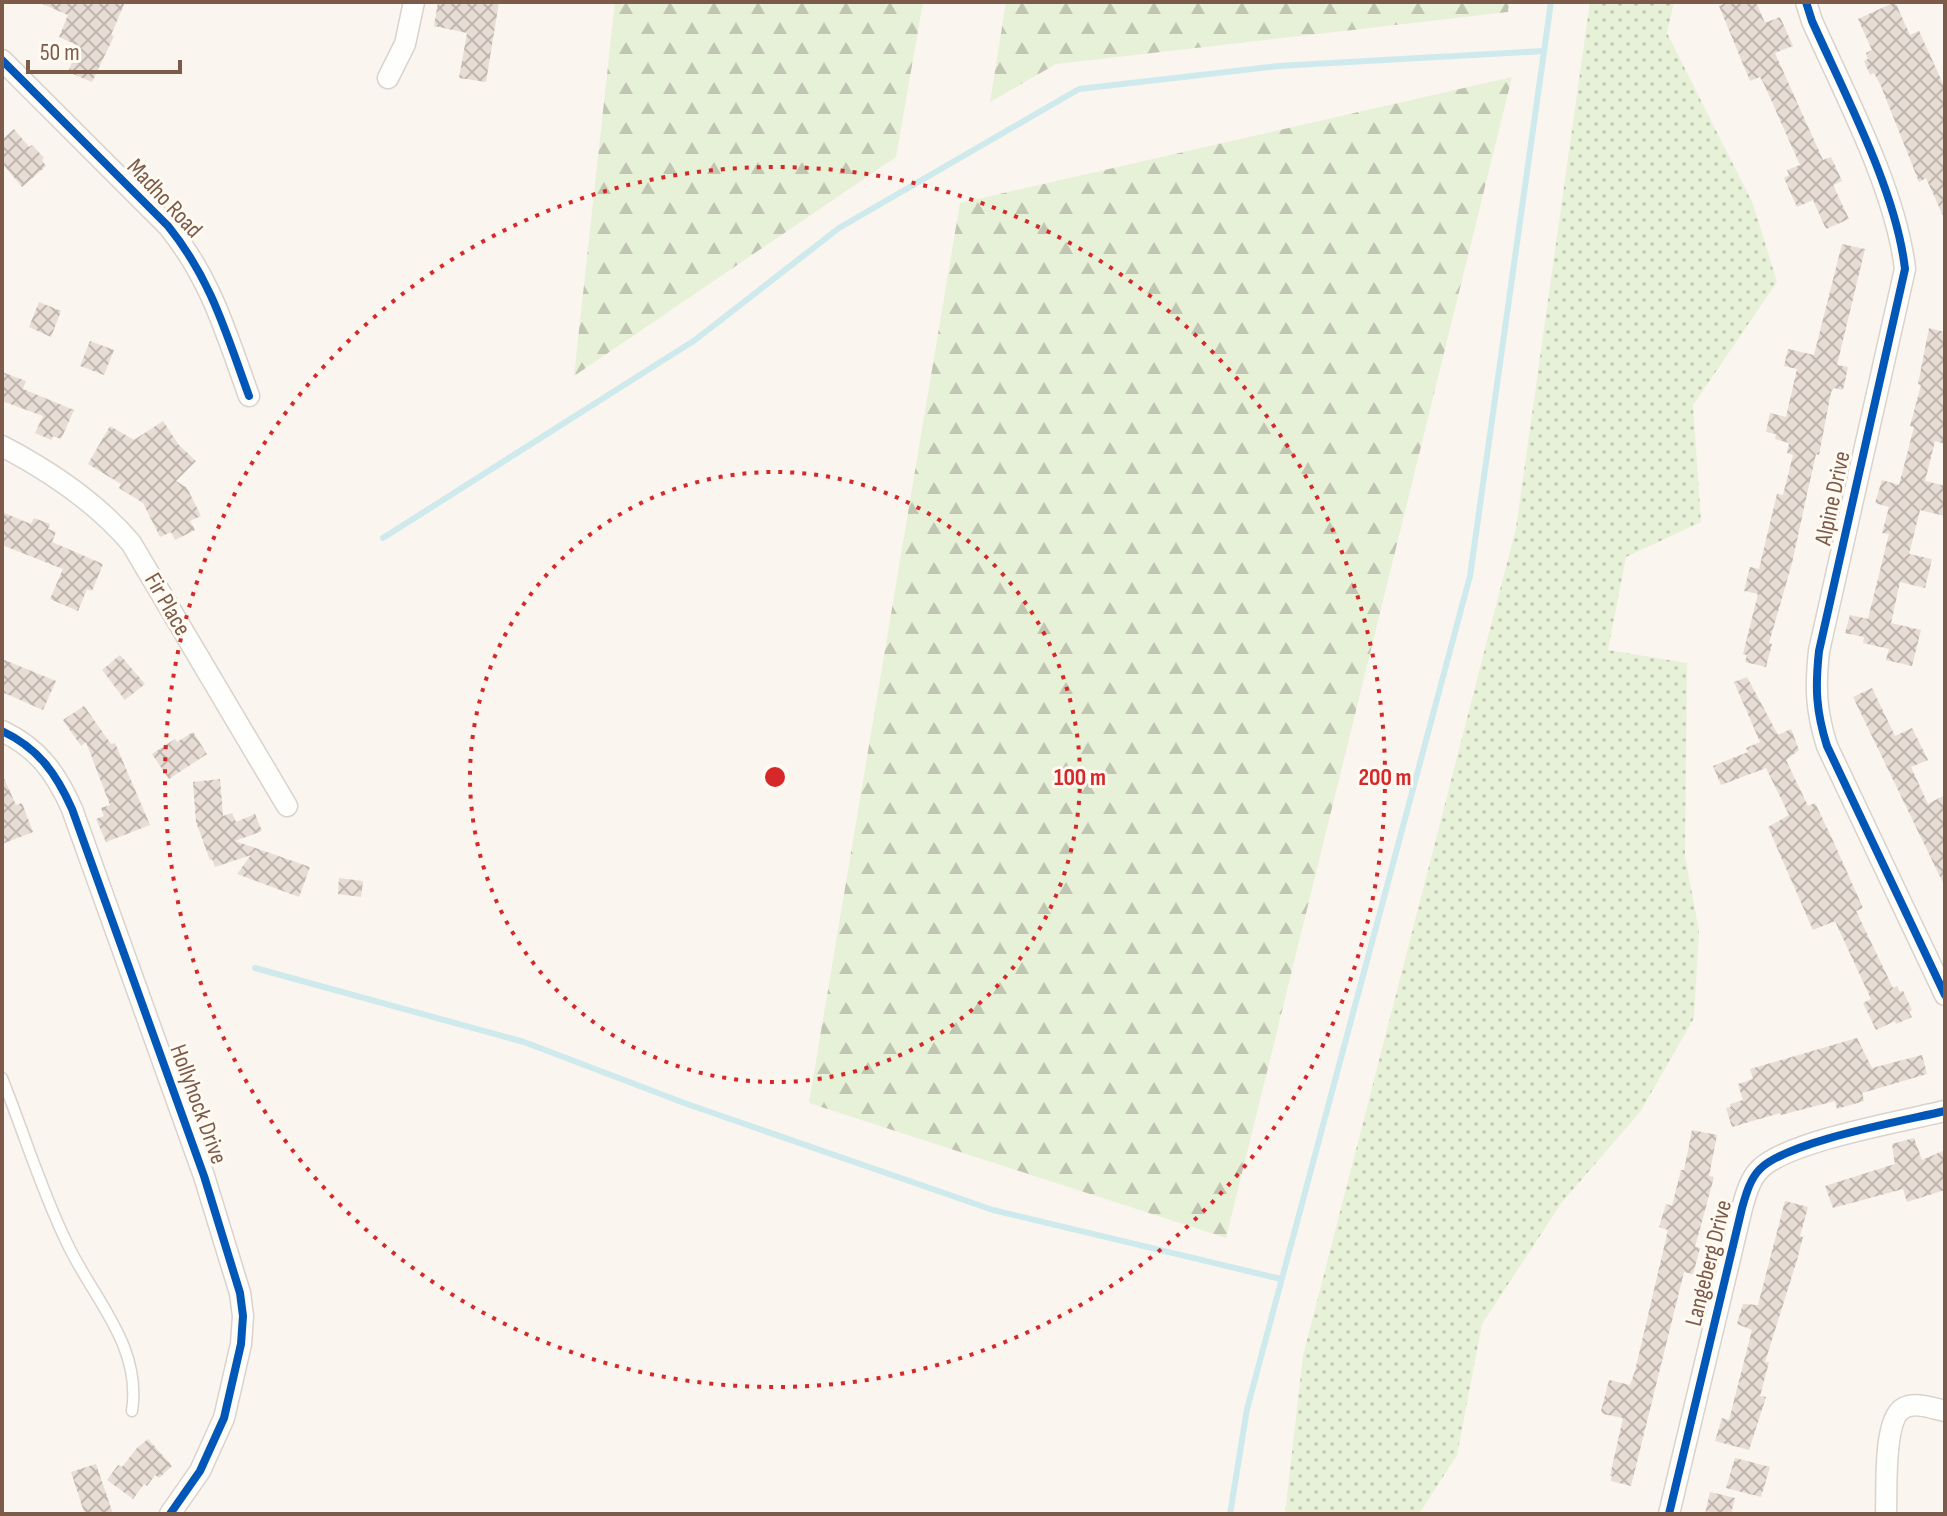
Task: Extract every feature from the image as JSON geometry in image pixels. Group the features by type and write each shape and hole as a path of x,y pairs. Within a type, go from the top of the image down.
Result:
{"street":[{"path":"388,78 405,44 414,2"},
{"name":"Alpine Drive","path":"1806,2 1894,214 1905,269 1819,651 1815,689 1818,717 1827,746 1945,995"},
{"name":"Madho Road","path":"2,60 168,226 189,251 203,274 219,312 249,396"},
{"name":"Fir Place","path":"2,446 87,500 109,517 131,543 287,806"},
{"name":"Hollyhock Drive","path":"2,731 37,752 54,774 72,809 204,1176 240,1293 243,1316 241,1344 224,1418 200,1471 170,1514"},
{"name":"Langeberg Drive","path":"1669,1514 1749,1184 1771,1160 1789,1151 1945,1111"},
{"path":"1886,1514 1889,1440 1896,1415 1903,1408 1912,1406 1945,1411"}],"lane":[{"path":"2,1078 66,1243 112,1320 128,1356 136,1389 132,1411"}],"green space":[{"path":"615,2 923,2 896,157 574,376"},
{"path":"1006,2 1509,2 1508,12 1056,64 990,102"},
{"path":"1590,2 1674,2 1667,33 1753,204 1777,282 1693,405 1701,522 1626,557 1608,650 1687,663 1685,856 1699,931 1694,1018 1640,1112 1562,1202 1482,1324 1457,1455 1419,1514 1285,1514 1303,1356 1516,528"},
{"path":"1512,77 1226,1238 809,1103 960,203"}],"building":[{"path":"38,2 125,2 111,35 114,36 92,82 68,72 79,46 59,37 68,15"},
{"path":"438,2 499,2 486,82 459,78 467,33 434,26"},
{"path":"1728,2 1756,2 1765,23 1780,17 1793,46 1775,53 1823,160 1831,157 1842,181 1833,185 1849,219 1826,229 1813,200 1797,207 1784,178 1789,175 1787,170 1800,165 1760,77 1750,81 1719,6"},
{"path":"1895,2 1910,35 1919,31 1945,88 1945,220 1926,178 1919,182 1881,86 1874,73 1870,75 1864,61 1868,59 1866,53 1872,50 1858,19"},
{"path":"14,129 29,147 32,145 44,158 42,160 46,166 22,187 2,163 2,140"},
{"path":"1842,244 1865,249 1837,365 1848,367 1843,390 1834,388 1831,392 1819,455 1816,454 1792,563 1769,643 1772,644 1766,667 1745,662 1747,655 1743,654 1758,594 1744,591 1750,567 1759,569 1777,494 1783,495 1793,455 1787,453 1789,443 1775,439 1776,434 1766,432 1770,413 1786,417 1797,369 1784,366 1788,349 1814,355"},
{"path":"39,302 61,311 51,337 29,327"},
{"path":"1929,328 1945,332 1945,444 1935,441 1925,481 1945,486 1945,516 1920,510 1909,554 1932,559 1925,588 1900,582 1891,623 1921,630 1912,666 1886,660 1889,649 1863,643 1864,637 1845,633 1850,615 1868,619 1889,534 1882,533 1889,507 1875,503 1882,480 1899,485 1914,427 1910,426 1921,385 1918,384"},
{"path":"90,341 114,350 104,375 80,366"},
{"path":"2,372 26,381 23,389 74,410 61,439 53,436 51,440 35,433 43,416 2,401"},
{"path":"163,421 178,444 196,461 176,481 187,488 201,516 190,521 195,530 175,540 171,532 160,537 143,503 119,488 121,484 88,464 110,426 134,440"},
{"path":"2,512 31,524 34,518 50,524 48,529 56,532 52,542 103,564 92,591 87,589 78,611 50,599 63,569 2,545"},
{"path":"120,655 145,684 125,700 102,670"},
{"path":"2,659 56,681 43,710 2,692"},
{"path":"1747,677 1778,735 1791,729 1799,750 1786,760 1808,806 1815,803 1863,908 1856,911 1893,988 1897,986 1900,992 1903,991 1912,1017 1876,1030 1863,1003 1871,999 1835,921 1813,930 1768,827 1789,815 1766,768 1721,785 1713,766 1748,752 1746,748 1760,742 1734,682"},
{"path":"1872,688 1895,736 1912,728 1928,760 1911,767 1928,804 1945,795 1945,887 1853,697"},
{"path":"84,706 111,744 115,743 150,825 106,842 96,819 104,816 101,808 110,805 86,742 81,746 63,720"},
{"path":"193,732 207,754 169,779 152,754"},
{"path":"2,774 16,805 22,803 33,832 2,844"},
{"path":"220,779 223,816 232,813 236,822 255,814 262,831 235,841 310,867 299,897 237,874 251,855 215,867 210,860 196,822 193,782"},
{"path":"339,878 363,881 361,897 338,894"},
{"path":"1857,1038 1872,1068 1922,1055 1927,1074 1862,1093 1864,1101 1837,1109 1835,1101 1732,1127 1726,1108 1743,1100 1738,1084 1753,1079 1750,1069"},
{"path":"1692,1130 1717,1135 1709,1176 1714,1177 1695,1247 1700,1248 1693,1274 1684,1272 1631,1486 1611,1481 1610,1476 1623,1418 1601,1411 1609,1380 1630,1385 1635,1371 1668,1230 1659,1227 1666,1204 1672,1206 1681,1170 1684,1170"},
{"path":"1914,1138 1922,1160 1945,1150 1945,1190 1907,1202 1903,1189 1833,1208 1825,1186 1895,1164 1892,1144"},
{"path":"1785,1201 1808,1207 1797,1260 1765,1362 1769,1362 1760,1396 1766,1397 1749,1450 1715,1441 1722,1418 1729,1420 1752,1330 1737,1324 1743,1304 1758,1305"},
{"path":"148,1439 172,1466 159,1478 155,1475 147,1486 144,1484 133,1499 107,1480 118,1465 122,1467"},
{"path":"1735,1458 1770,1467 1761,1497 1726,1488"},
{"path":"96,1464 113,1514 85,1514 82,1506 71,1472"},
{"path":"1710,1492 1735,1498 1731,1514 1705,1514"}],"waterway":[{"path":"1230,1514 1247,1409 1470,576 1551,2"},
{"path":"383,538 695,340 839,228 1079,89 1278,66 1544,51"},
{"path":"255,968 524,1042 687,1104 993,1210 1281,1279"}],"cycle path":[{"path":"1806,2 1880,175 1900,239 1905,269 1819,651 1819,710 1827,746 1945,995"},
{"path":"2,60 168,226 183,246 216,307 249,396"},
{"path":"2,731 36,754 59,784 72,809 204,1176 240,1293 243,1316 241,1344 224,1418 200,1471 170,1514"},
{"path":"1669,1514 1742,1208 1757,1173 1774,1159 1820,1141 1945,1111"}]}
